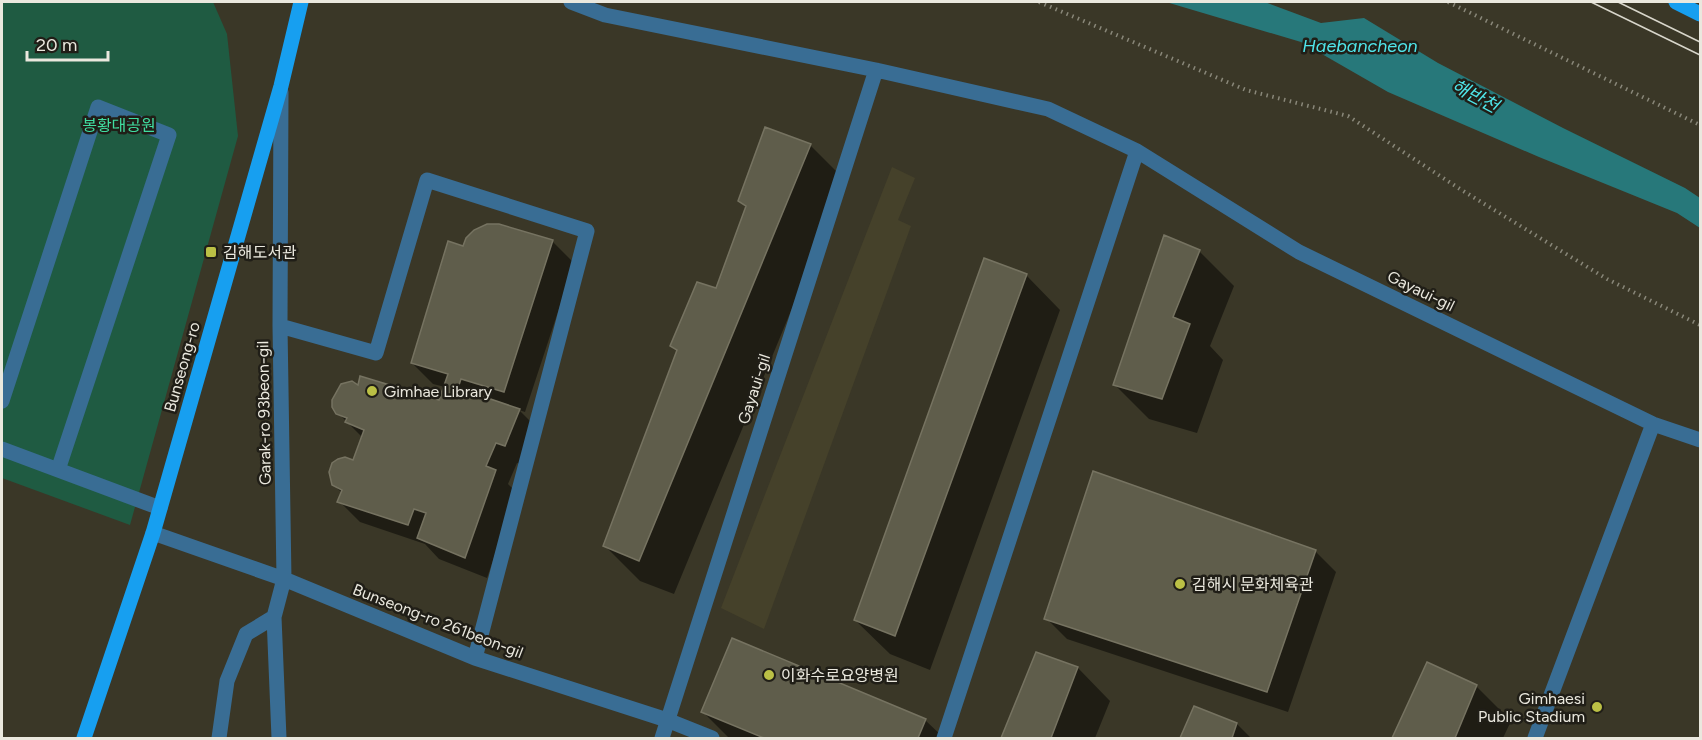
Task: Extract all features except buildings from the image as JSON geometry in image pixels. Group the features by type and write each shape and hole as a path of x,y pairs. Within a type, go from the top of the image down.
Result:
{"main road":[{"name":"Bunseong-ro","path":"84,738 153,532 281,86 301,2"},
{"path":"1676,2 1701,14"}],"street":[{"name":"Gayaui-gil","path":"571,2 605,15 876,70 1048,109 1137,151 1299,252 1653,424 1701,440"},
{"name":"Gayaui-gil","path":"662,738 876,70"},
{"name":"Garak-ro 93beon-gil","path":"279,738 274,617 284,579 280,326 281,86"},
{"path":"2,401 98,107 169,135 58,470"},
{"path":"944,738 1137,151"},
{"path":"280,326 376,353 427,180 587,231 475,658"},
{"path":"1535,738 1653,424"},
{"path":"2,449 160,508"},
{"name":"Bunseong-ro 261beon-gil","path":"153,532 284,579 475,658 667,720 712,738"},
{"path":"219,738 227,681 246,634 274,617"}],"path":[{"path":"1039,2 1246,90 1348,116 1460,189 1607,279 1701,325"},
{"path":"1448,2 1701,125"}],"shaded area":[{"path":"892,167 915,178 898,220 911,226 764,629 721,608"}],"green space":[{"name":"봉황대공원","path":"2,2 213,2 227,34 238,136 130,525 2,478"}],"water":[{"name":"Haebancheon","path":"1166,2 1265,2 1321,23 1364,18 1438,63 1685,188 1700,198 1700,228 1677,213 1388,92 1301,42"}],"tram line":[{"path":"1591,2 1700,55"},
{"path":"1618,2 1700,42"}],"place":[{"name":"김해도서관","path":"211,252"},
{"name":"Gimhae Library","path":"372,391"},
{"name":"김해시 문화체육관","path":"1180,584"},
{"name":"이화수로요양병원","path":"769,675"},
{"name":"Gimhaesi Public Stadium","path":"1597,707"}],"water label":[{"name":"해반천","path":"1475,96"}]}
